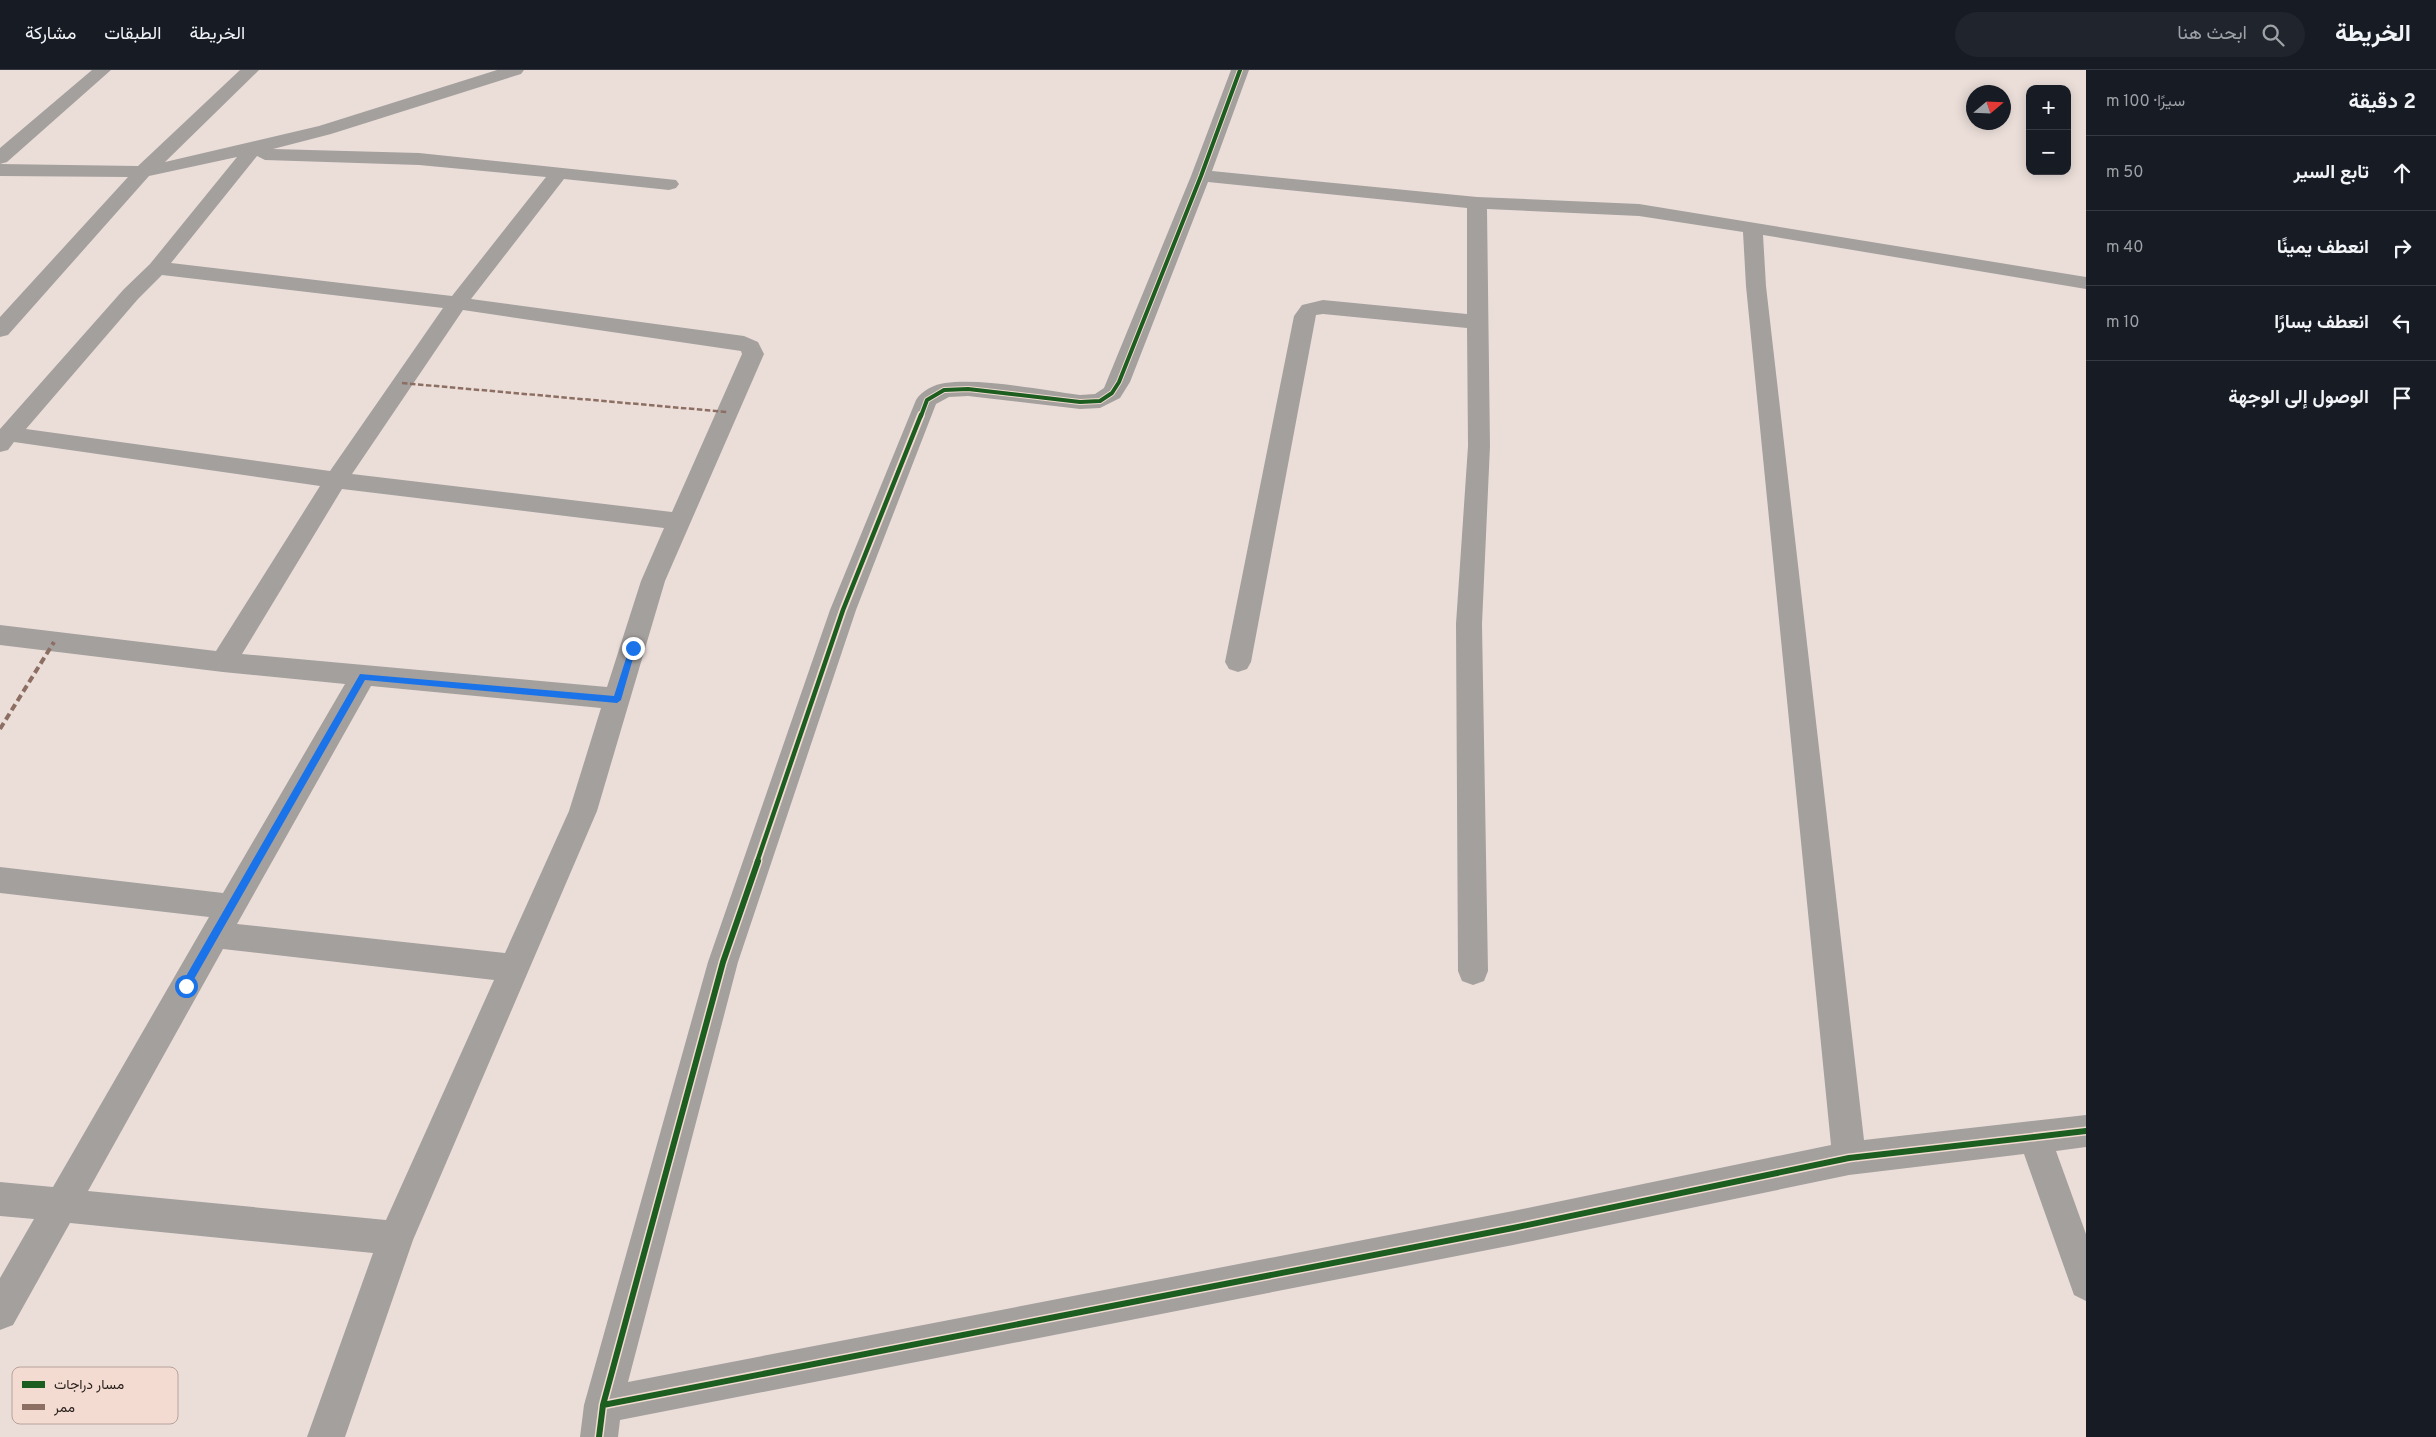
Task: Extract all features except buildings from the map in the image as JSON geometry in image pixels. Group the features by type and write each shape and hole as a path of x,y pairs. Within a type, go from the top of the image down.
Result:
{"street":[{"path":"0,158 102,70"},
{"path":"3,322 143,172 250,70"},
{"path":"0,170 143,172 251,151 325,130 515,70"},
{"path":"1240,70 1201,176 1119,382 1112,393 1100,401 1080,402 968,389 944,390 927,400 844,610 723,962 601,1421 1849,1158 2086,1131"},
{"path":"251,151 420,159 560,172 624,181 669,184"},
{"path":"5,439 131,294 157,268 251,151"},
{"path":"223,662 336,480 457,303 560,172"},
{"path":"1201,176 1477,204 1639,210 1753,227 2086,283"},
{"path":"1473,971 1469,624 1479,446 1477,204"},
{"path":"1753,227 1756,286 1849,1158"},
{"path":"157,268 457,303 744,343 750,347 753,354 653,581 583,811 396,1238 326,1437"},
{"path":"1238,662 1305,316 1308,310 1323,307 1478,322"},
{"path":"5,439 678,521"},
{"path":"0,635 223,662 617,700"},
{"path":"0,1312 59,1205 232,907 363,676"},
{"path":"0,880 232,907"},
{"path":"215,935 515,968"},
{"path":"2034,1136 2086,1283"},
{"path":"0,1199 396,1238"}],"marked path":[{"path":"402,383 727,412"},
{"path":"0,729 54,642"}],"cycle path":[{"path":"603,1405 723,962 843,610 927,400 944,390 968,389 1080,402 1100,401 1112,393 1119,382 1201,176 1240,70"},
{"path":"599,1437 603,1405 1513,1228 1849,1158 2086,1131"}],"route":[{"path":"186,986 363,676 617,700 633,648"}]}
